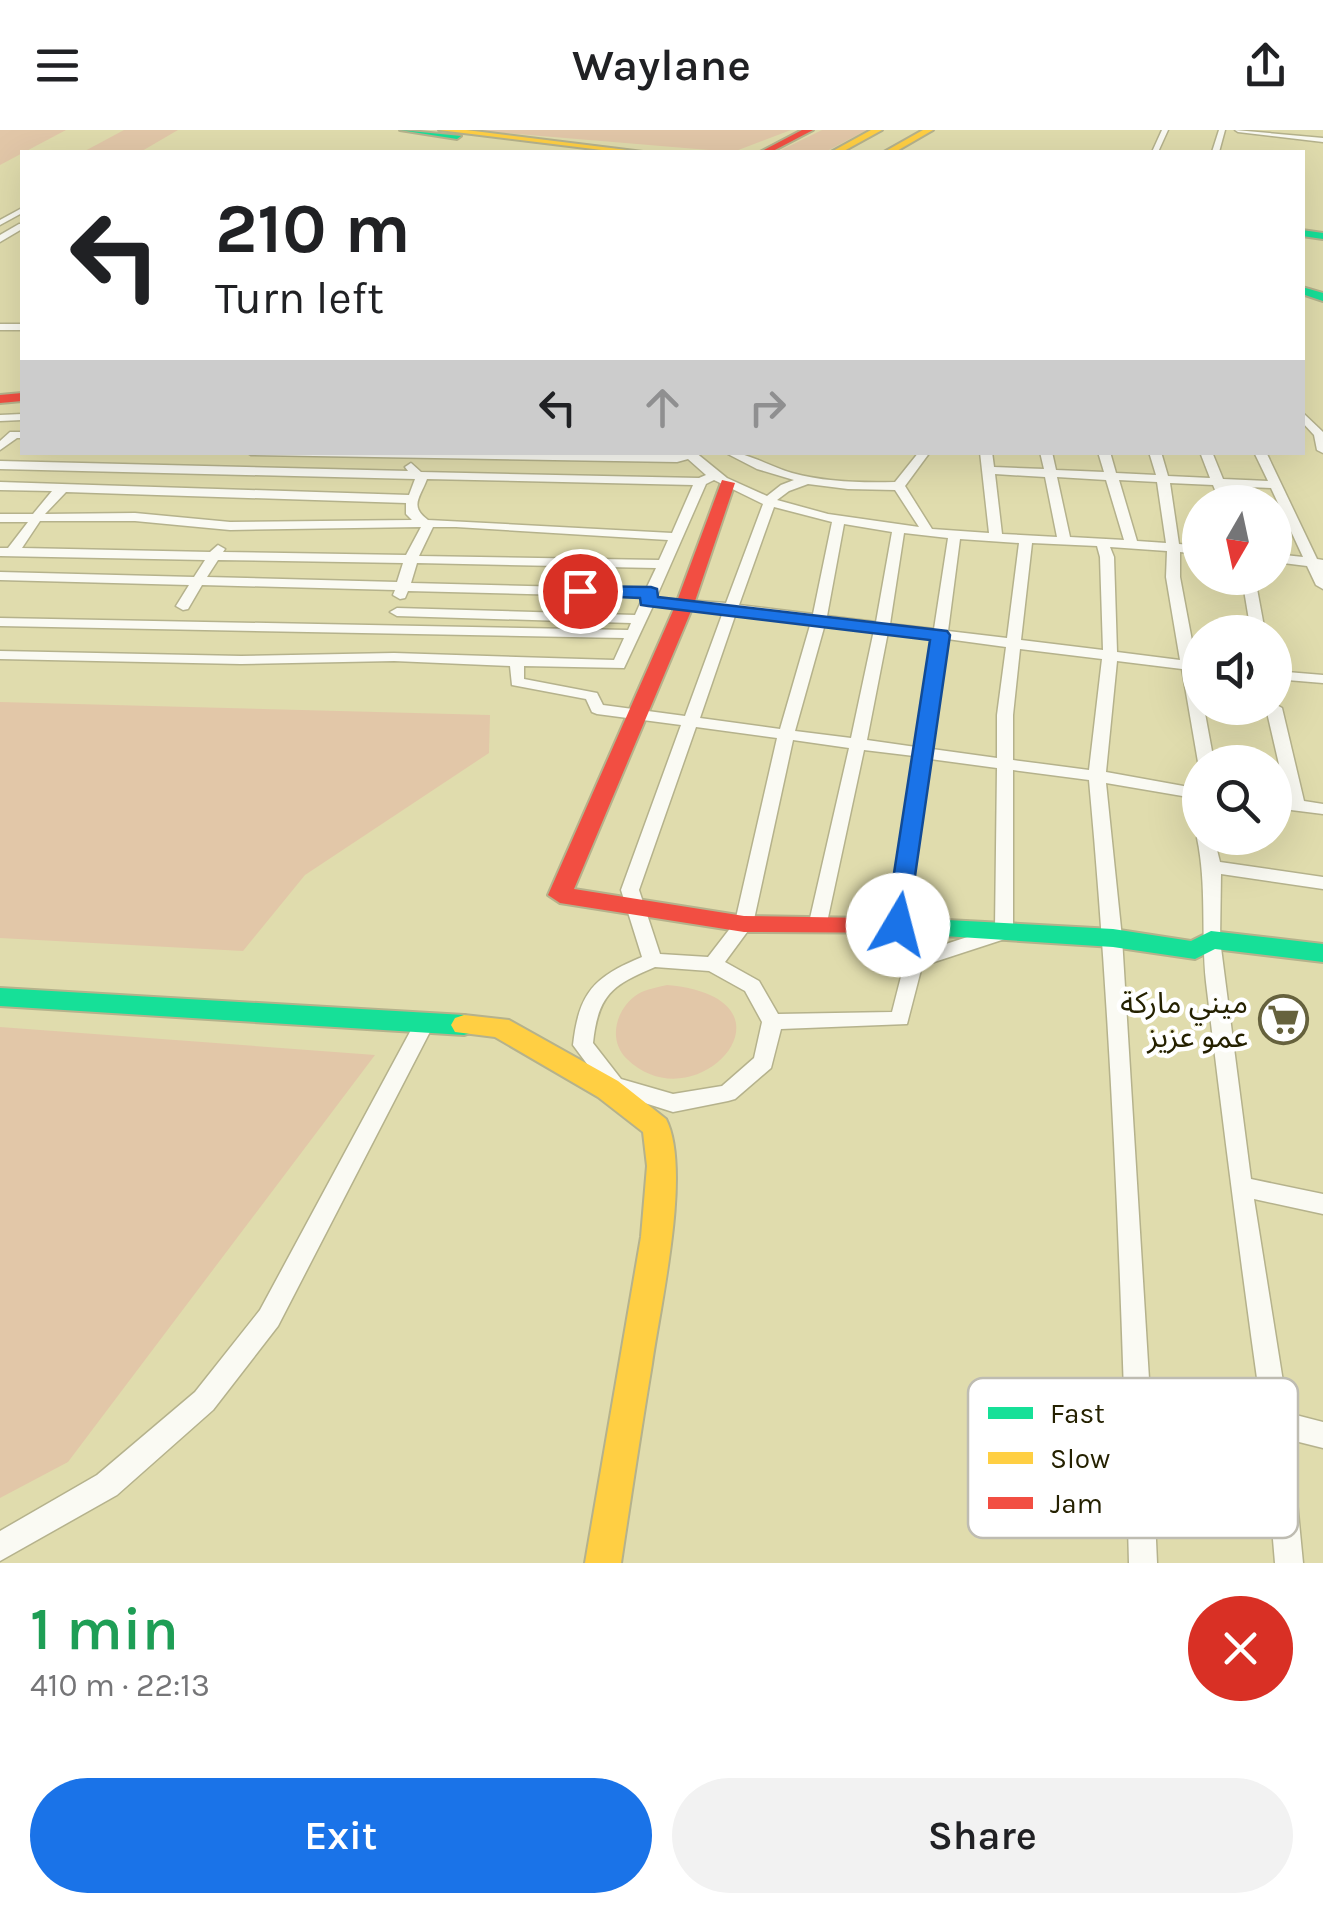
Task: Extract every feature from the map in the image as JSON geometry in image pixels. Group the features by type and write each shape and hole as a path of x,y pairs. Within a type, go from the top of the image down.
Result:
{"main road":[{"path":"404,130 580,150"},
{"path":"443,130 620,150"},
{"path":"771,150 809,130"},
{"path":"840,150 878,130"},
{"path":"862,150 898,130"},
{"path":"893,150 929,130"},
{"path":"721,479 685,604 634,714 560,894 744,924 817,928 898,925 1113,938 1195,950 1212,940 1323,953"},
{"path":"0,997 500,1027 608,1088 656,1127 661,1166 656,1237 603,1563"}],"street":[{"path":"1238,130 1323,140"},
{"path":"1308,430 1318,434 1323,450"},
{"path":"20,435 14,434 0,447 20,448"},
{"path":"74,466 83,455"},
{"path":"245,494 271,455"},
{"path":"412,472 414,455"},
{"path":"520,455 686,455"},
{"path":"689,455 721,479 770,500 844,511 899,527 1182,547"},
{"path":"736,455 766,469 809,479 899,486"},
{"path":"899,486 923,455"},
{"path":"986,455 996,535"},
{"path":"1047,455 1064,539"},
{"path":"1105,455 1132,544"},
{"path":"1156,455 1173,546 1173,576 1183,615"},
{"path":"1207,455 1218,485"},
{"path":"989,470 1274,485 1261,455"},
{"path":"0,465 412,472 700,482 721,479"},
{"path":"0,565 6,552 31,532 36,519 60,489 100,466"},
{"path":"766,469 785,488"},
{"path":"412,472 420,478 411,499 412,514 428,525"},
{"path":"653,960 630,890 770,500 785,488 809,479"},
{"path":"0,654 242,660 394,657 619,666 700,482"},
{"path":"713,964 744,924 786,735 844,511 837,484"},
{"path":"0,486 411,499"},
{"path":"899,486 926,529"},
{"path":"0,518 46,505"},
{"path":"17,516 135,517 230,526 456,523 674,537"},
{"path":"1292,516 1318,562 1323,585"},
{"path":"394,657 402,587 428,525"},
{"path":"817,928 855,744 885,629 899,527"},
{"path":"898,925 955,532"},
{"path":"772,1022 900,1019 914,962 1004,932 1005,765 1012,643 1026,538"},
{"path":"1102,542 1110,656 1097,776 1113,938 1136,1378"},
{"path":"6,552 217,550 663,564"},
{"path":"183,606 217,550"},
{"path":"1292,560 1318,562"},
{"path":"0,576 649,597 1182,665"},
{"path":"0,622 398,620 636,626"},
{"path":"516,662 517,682 592,696 596,710 1097,776 1182,794"},
{"path":"1292,676 1323,679"},
{"path":"1278,725 1296,806"},
{"path":"1292,805 1323,809"},
{"path":"1210,855 1212,940 1241,1186 1270,1378"},
{"path":"1212,867 1323,883"},
{"path":"653,960 713,964 752,986 772,1022 764,1062 728,1093 673,1104 614,1086 583,1045 586,1008 612,977 653,960"},
{"path":"0,1546 107,1485 204,1400 269,1318 426,1022"},
{"path":"1241,1186 1323,1204"},
{"path":"1298,1427 1323,1435"},
{"path":"1141,1538 1142,1563"},
{"path":"1287,1538 1289,1563"}],"shaded area":[{"path":"0,130 66,130 28,150 20,150 20,154 0,165"},
{"path":"124,130 178,130 144,150 87,150"},
{"path":"469,130 791,130 738,150"},
{"path":"822,130 867,130 829,150 781,150"},
{"path":"0,702 490,715 489,753 305,875 243,951 0,938"},
{"path":"667,985 709,995 731,1012 736,1032 727,1052 708,1069 683,1078 655,1076 627,1059 617,1043 617,1025 630,1000"},
{"path":"0,1027 375,1055 68,1462 0,1498"}],"traffic: fast":[{"path":"404,130 457,136"},
{"path":"1305,233 1323,236"},
{"path":"1305,291 1323,297"},
{"path":"928,927 1113,938 1195,950 1211,940 1323,953"},
{"path":"0,997 464,1025"}],"traffic: slow":[{"path":"443,130 620,150"},
{"path":"840,150 878,130"},
{"path":"893,150 929,130"},
{"path":"464,1025 500,1027 608,1089 656,1127 661,1166 656,1237 603,1563"}],"traffic: jam":[{"path":"769,150 809,130"},
{"path":"0,399 20,397"},
{"path":"727,483 685,604 560,895 744,924 928,927"}],"place":[{"name":"ميني ماركة عمو عزيز","path":"1283,1020"}],"route":[{"path":"580,591 651,593 648,601 940,635 898,925"}]}
